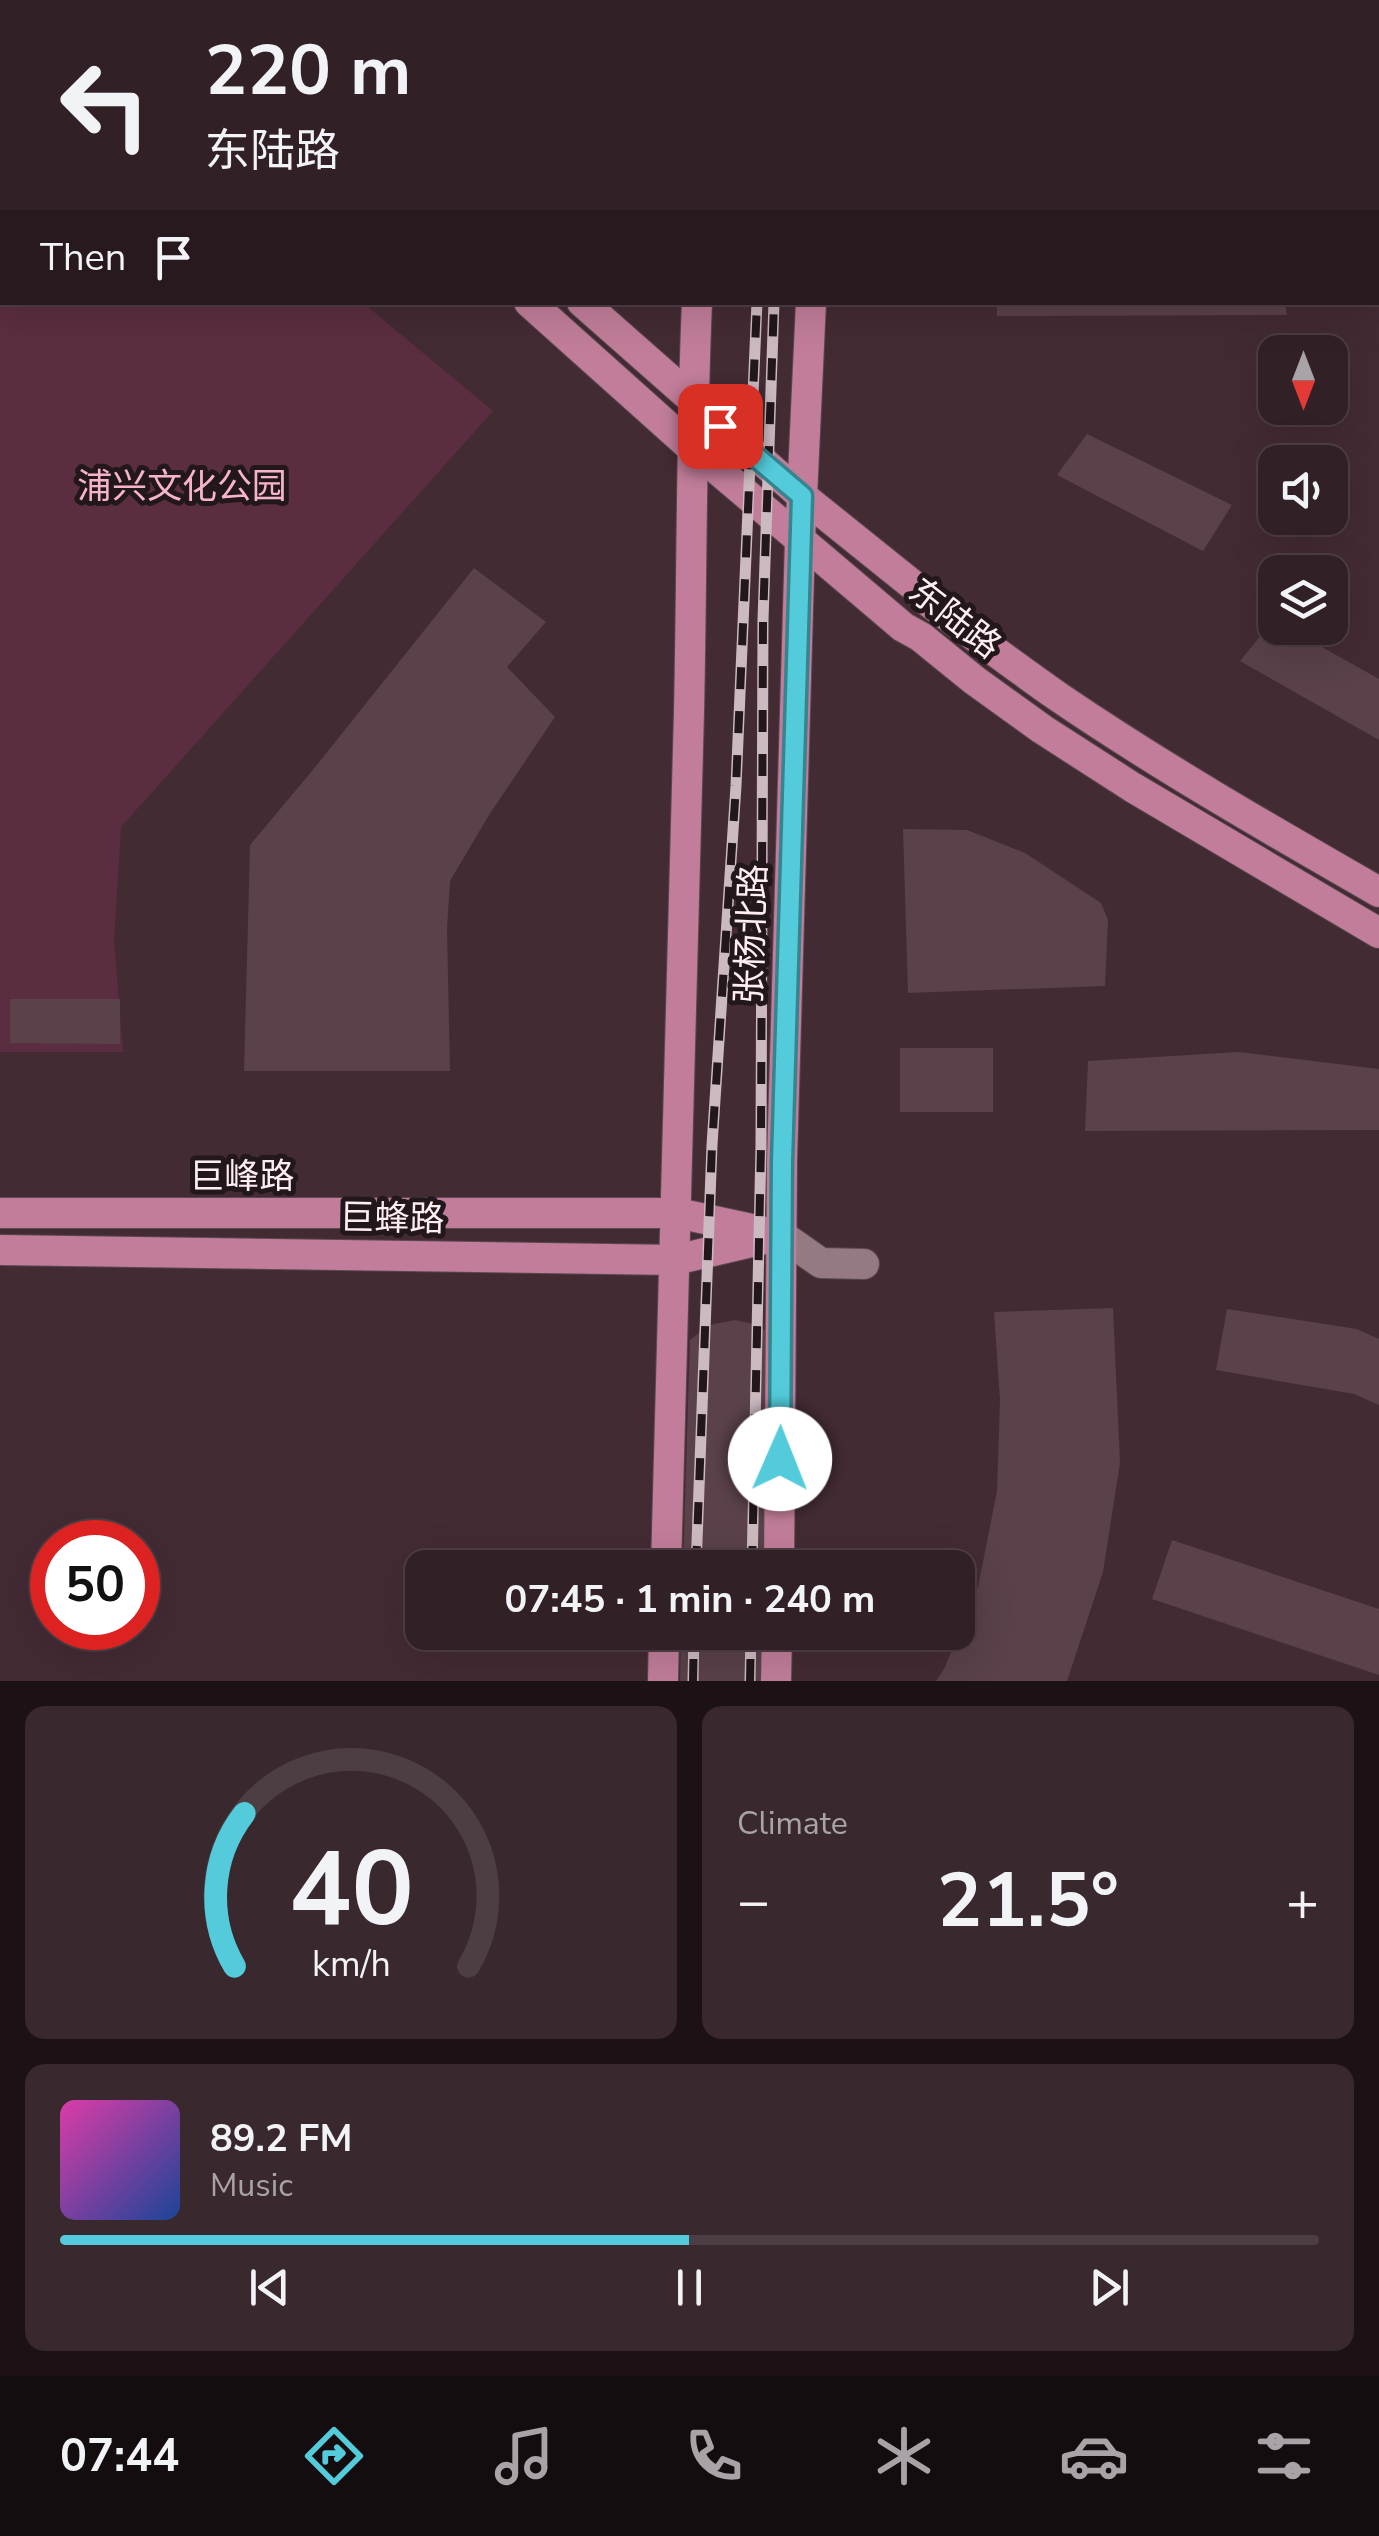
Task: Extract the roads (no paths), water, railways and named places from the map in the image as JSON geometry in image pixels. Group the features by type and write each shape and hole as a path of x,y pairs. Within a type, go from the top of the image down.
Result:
{"main road":[{"name":"东陆路","path":"532,305 800,540 903,627 921,636 974,680 1194,825 1379,933"},
{"name":"东陆路","path":"585,305 925,599 1062,700 1259,823 1379,892"},
{"name":"张杨北路","path":"667,1550 697,305"},
{"name":"张杨北路","path":"779,1550 780,1235 800,540 811,305"},
{"name":"巨峰路","path":"0,1213 676,1213 780,1235"},
{"name":"巨蜂路","path":"0,1250 675,1260 780,1235"},
{"path":"663,1681 664,1650"},
{"path":"776,1681 777,1650"}],"lane":[{"path":"780,1235 821,1263 864,1264"}],"railway":[{"path":"697,1550 712,1145 736,786 757,305"},
{"path":"752,1550 761,1146 763,620 774,305"},
{"path":"693,1681 694,1650"},
{"path":"750,1681 751,1650"}],"park label":[{"name":"浦兴文化公园","path":"182,486"}]}
